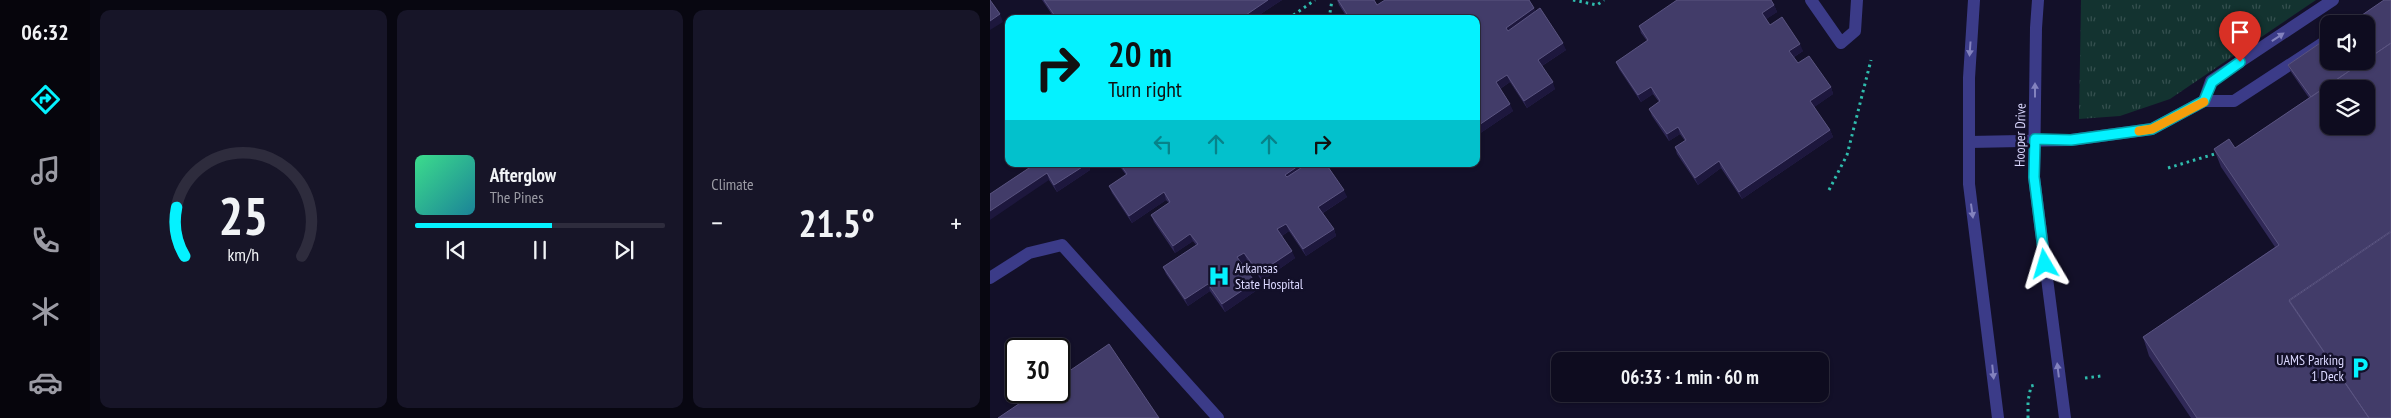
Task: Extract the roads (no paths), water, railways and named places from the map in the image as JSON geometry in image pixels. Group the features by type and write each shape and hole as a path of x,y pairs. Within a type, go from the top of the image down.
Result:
{"street":[{"path":"1811,0 1841,43 1855,31 1857,0"},
{"path":"1974,0 1968,78 1969,184 1998,418"},
{"name":"Hooper Drive","path":"2038,0 2034,177 2064,418"},
{"path":"2204,101 2212,82 2333,0"},
{"path":"1970,142 2035,139 2071,140 2152,129 2204,101 2234,101 2320,45"},
{"path":"990,278 1029,253 1062,245 1218,418"}],"place":[{"name":"Arkansas State Hospital","path":"1219,276"},
{"name":"UAMS Parking 1 Deck","path":"2360,368"}]}
